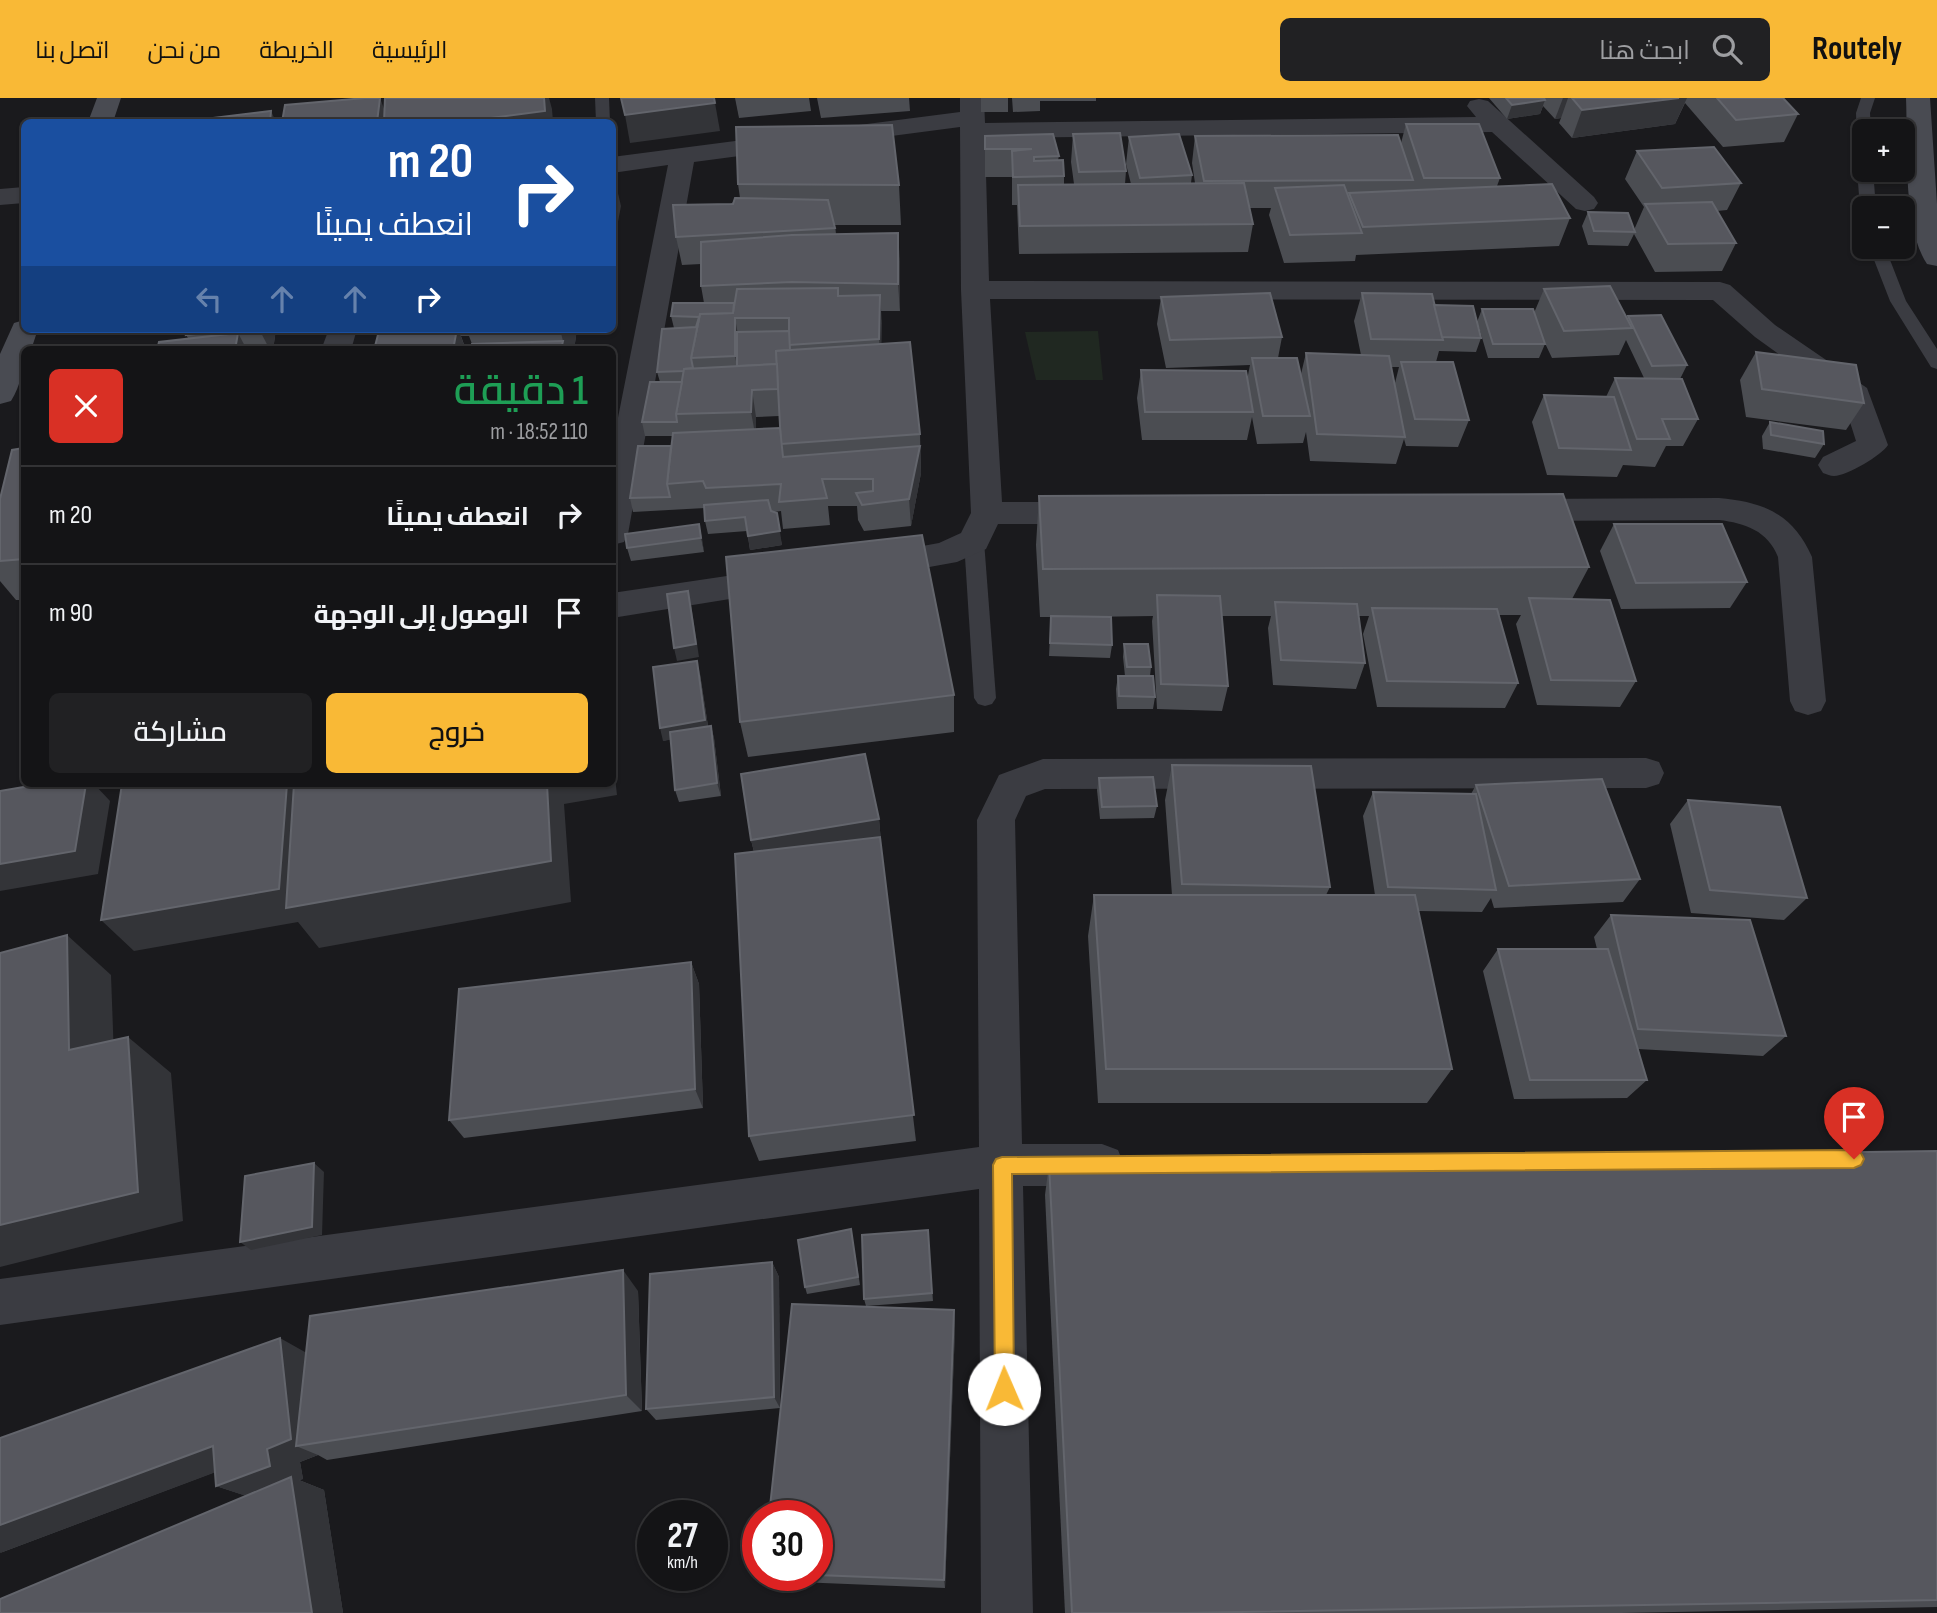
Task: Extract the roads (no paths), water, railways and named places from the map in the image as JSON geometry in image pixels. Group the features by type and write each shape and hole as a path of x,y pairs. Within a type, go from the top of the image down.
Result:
{"street":[{"path":"102,119 109,98"},
{"path":"1472,98 1496,124 1586,203"},
{"path":"1918,98 1918,139 1925,228 1937,258"},
{"path":"1918,139 1936,98"},
{"path":"616,164 973,116 1496,124"},
{"path":"973,116 980,527"},
{"path":"616,513 683,154"},
{"path":"0,197 21,195"},
{"path":"975,290 1720,291 1765,331 1856,395 1873,445 1834,465"},
{"path":"0,394 23,333"},
{"path":"1484,510 1719,509 1736,510 1769,522 1791,544 1795,556 1808,701"},
{"path":"616,605 945,554 980,527 1125,512"},
{"path":"1007,1613 996,820 1012,786 1043,774 1646,773"},
{"path":"0,1302 1002,1165 1142,1164"}],"lane":[{"path":"602,98 603,119"},
{"path":"1863,119 1868,98"},
{"path":"1882,259 1898,301 1937,363"},
{"path":"980,527 985,698"}]}
